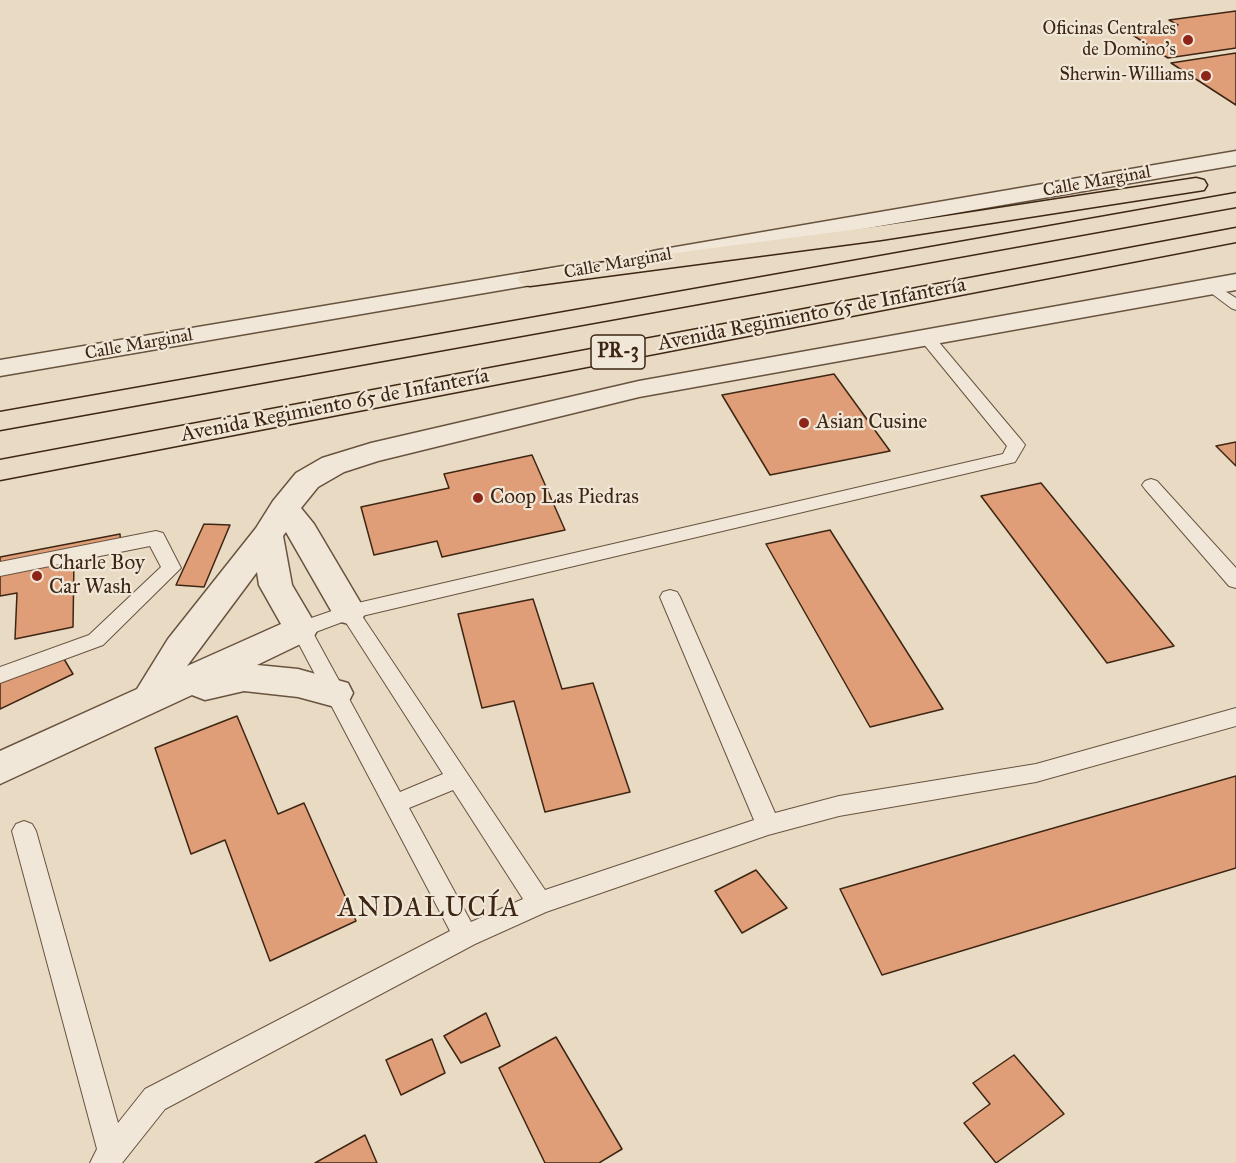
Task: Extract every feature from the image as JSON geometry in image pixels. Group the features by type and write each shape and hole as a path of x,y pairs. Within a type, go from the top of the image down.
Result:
{"main road":[{"path":"530,279 881,233 1236,179"},
{"name":"Avenida Regimiento 65 de Infantería","path":"0,421 1236,200"},
{"name":"Avenida Regimiento 65 de Infantería","path":"0,470 1236,235"}],"street":[{"name":"Calle Marginal","path":"0,368 1236,158"},
{"path":"150,698 180,648 307,480 333,465 371,453 639,389 1224,284"},
{"path":"275,522 303,532 349,612"},
{"path":"0,768 301,628 276,585 275,522"},
{"path":"150,698 244,677 298,683 335,693"}],"lane":[{"path":"1224,284 1236,305"},
{"path":"466,936 301,628 349,612 1009,458 1016,446 926,337"},
{"path":"1151,485 1236,581"},
{"path":"0,569 156,538 171,568 96,640 0,675"},
{"path":"670,597 768,825"},
{"path":"349,612 540,903"},
{"path":"108,1158 155,1099 466,936 540,903 768,825 839,806 1036,773 1236,717"},
{"path":"395,804 458,778"},
{"path":"24,831 108,1158"}],"building":[{"name":"Oficinas Centrales de Domino's","path":"1236,11 1236,48 1168,58 1128,32 1178,25 1169,20"},
{"path":"1236,53 1236,105 1171,63"},
{"name":"Asian Cusine","path":"834,374 890,451 770,475 722,395"},
{"path":"1236,442 1236,466 1216,446"},
{"name":"Coop Las Piedras","path":"532,455 565,530 442,557 437,541 374,555 361,507 449,488 444,474"},
{"path":"1041,483 1174,646 1107,663 981,496"},
{"path":"204,524 230,525 204,587 176,585"},
{"path":"830,530 943,709 870,727 766,544"},
{"name":"Charle Boy Car Wash","path":"120,534 121,550 74,560 73,627 15,639 17,593 0,596 0,557"},
{"path":"533,599 562,689 593,683 630,792 545,812 514,701 482,708 458,614"},
{"path":"61,654 73,674 0,709 0,683"},
{"path":"237,716 278,814 304,803 356,921 270,961 225,840 191,854 155,748"},
{"path":"1236,776 1236,868 882,975 840,889"},
{"path":"756,870 787,908 742,933 715,891"},
{"path":"486,1013 500,1046 461,1063 444,1036"},
{"path":"556,1037 622,1149 599,1163 545,1163 499,1068"},
{"path":"432,1039 445,1073 401,1095 386,1060"},
{"path":"1014,1055 1064,1114 996,1163 964,1123 990,1104 973,1083"},
{"path":"365,1135 377,1163 315,1163"}],"place":[{"name":"Oficinas Centrales de Domino's","path":"1188,40"},
{"name":"Sherwin-Williams","path":"1206,76"},
{"name":"Asian Cusine","path":"804,423"},
{"name":"Coop Las Piedras","path":"478,498"},
{"name":"Charle Boy Car Wash","path":"37,576"}],"district":[{"name":"ANDALUCÍA","path":"429,909"}]}
